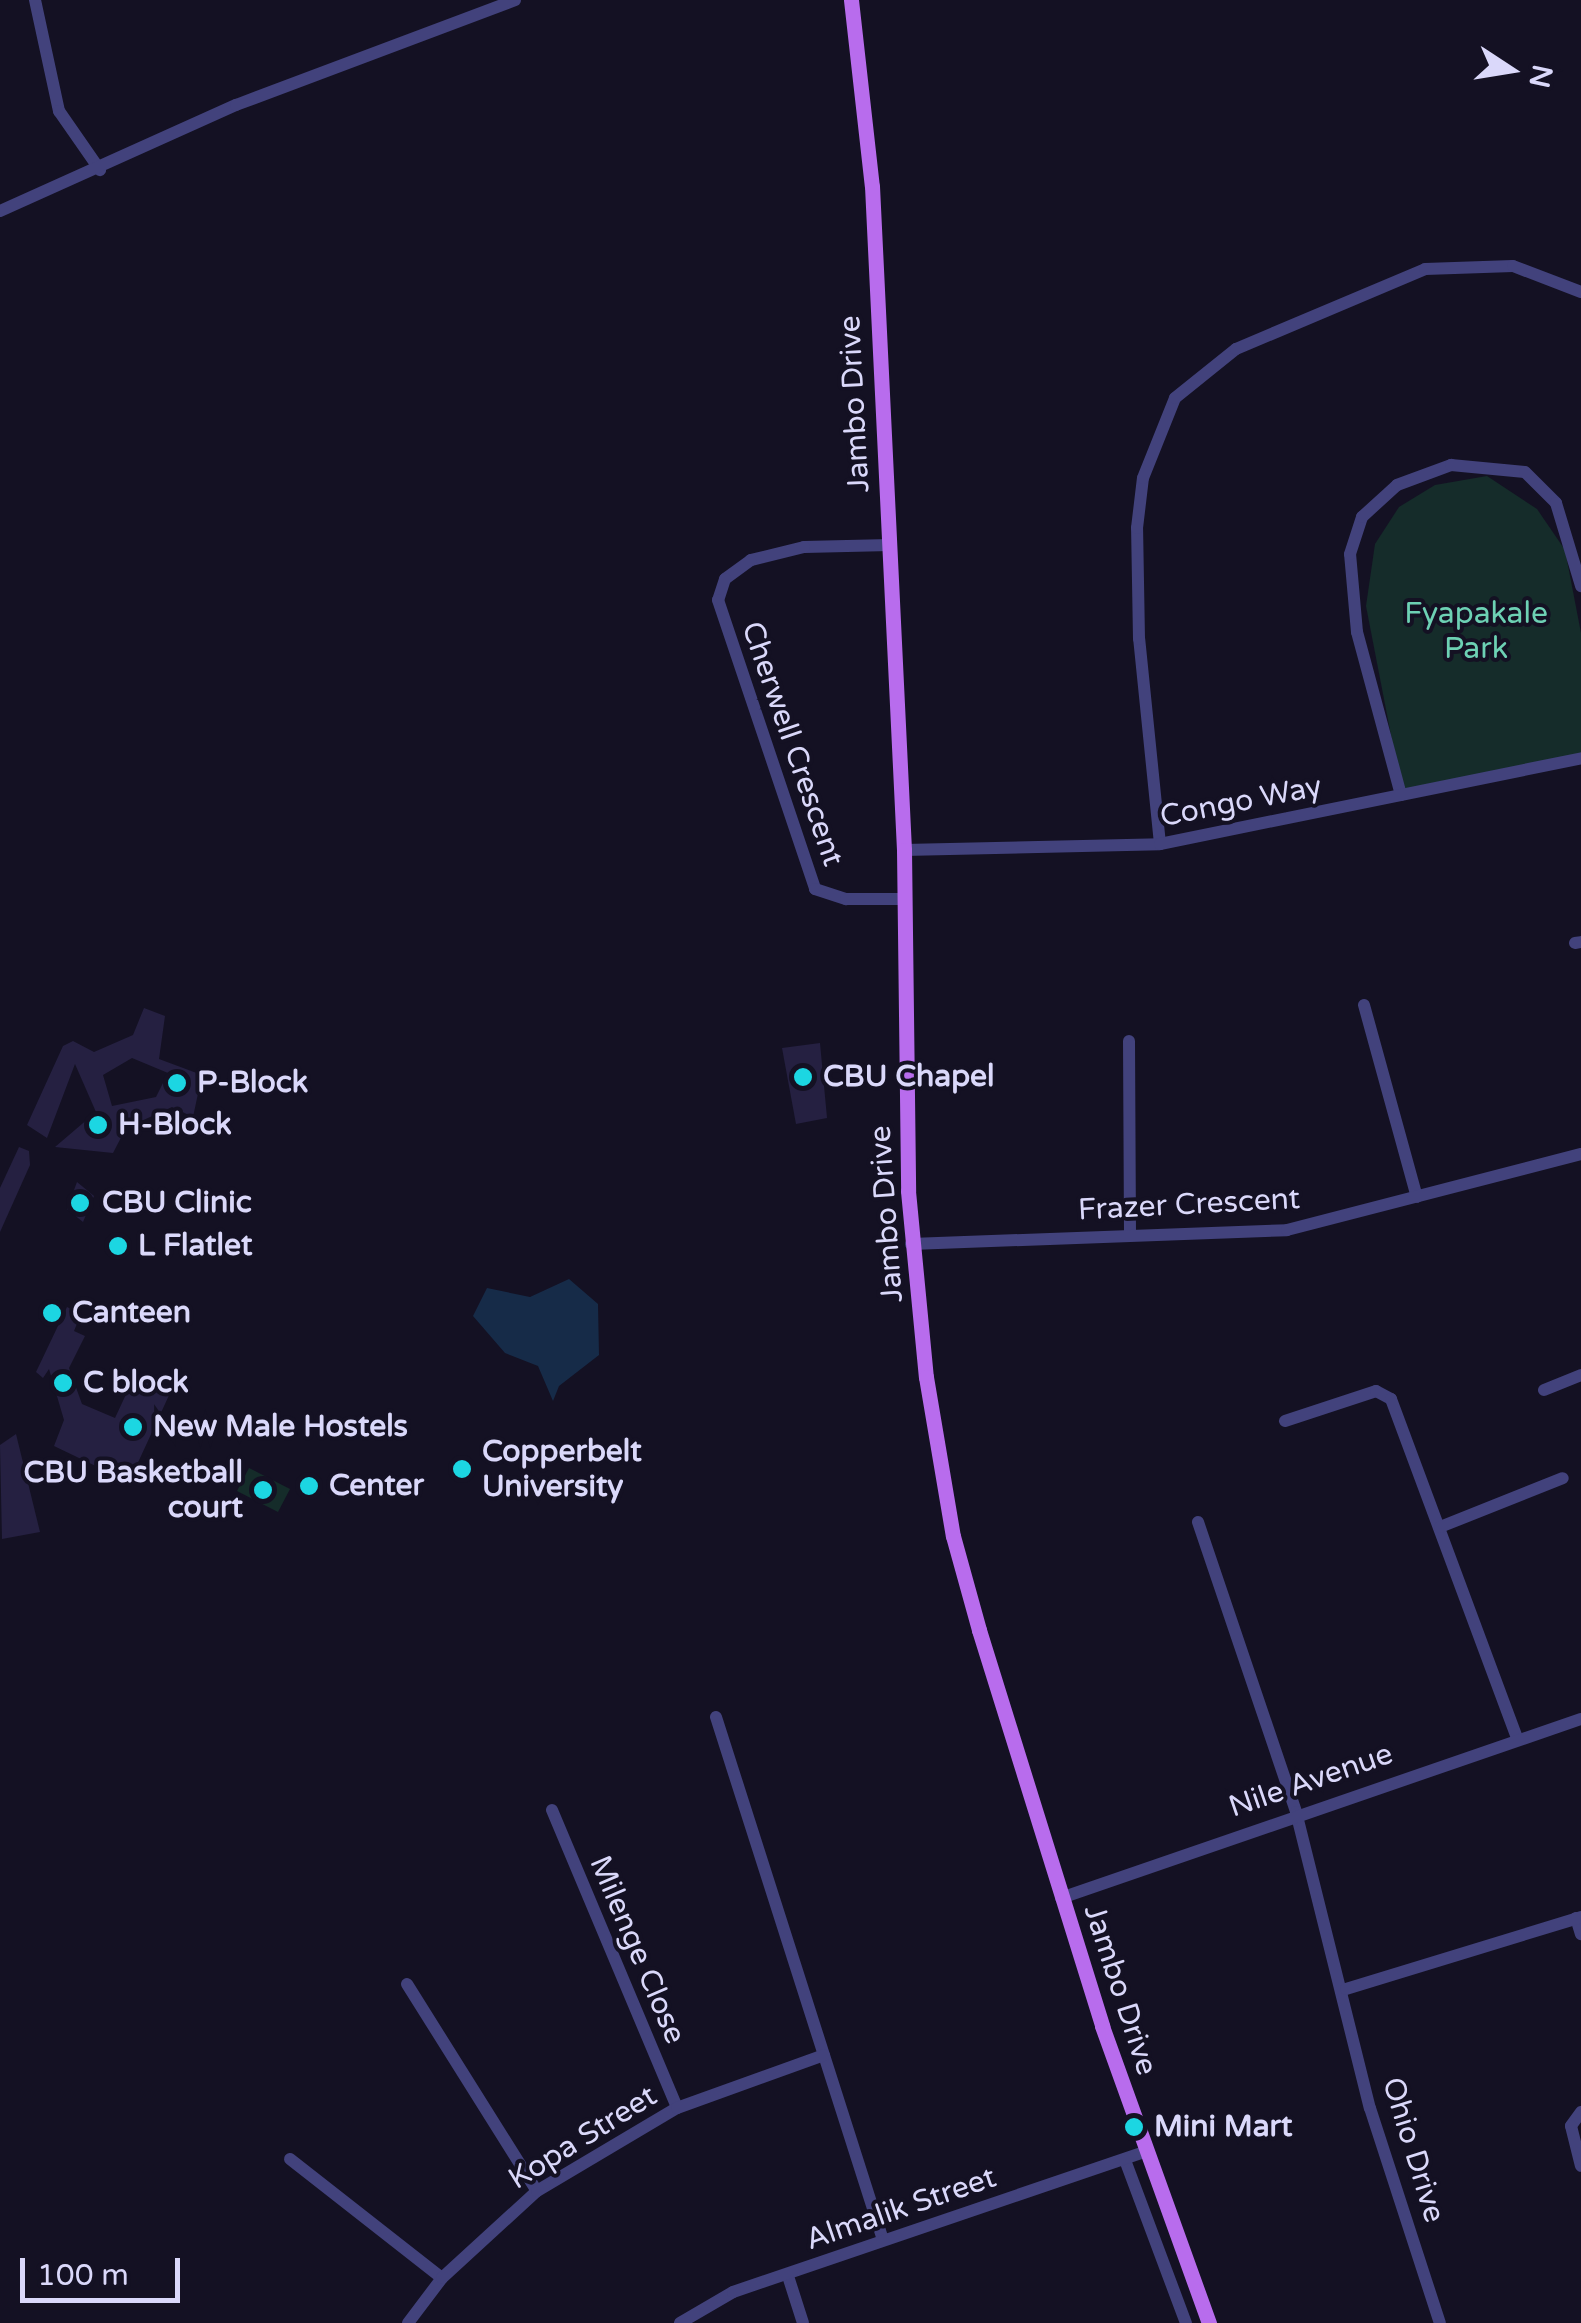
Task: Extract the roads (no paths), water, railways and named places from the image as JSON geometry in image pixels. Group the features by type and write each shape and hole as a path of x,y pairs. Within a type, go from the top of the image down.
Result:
{"main road":[{"name":"Jambo Drive","path":"851,0 868,125 890,545 904,850 911,1244 954,1536 1060,1898 1144,2152 1209,2323"}],"street":[{"path":"35,0 58,111 100,170"},
{"path":"0,211 100,170 236,105 515,0"},
{"path":"1160,844 1139,639 1137,528 1143,478 1175,398 1236,349 1425,269 1486,262 1581,292"},
{"path":"1402,795 1357,632 1350,576 1362,517 1398,485 1451,465 1524,472 1556,503 1581,586"},
{"name":"Cherwell Crescent","path":"890,545 804,547 751,560 725,579 718,600 815,889 846,899 905,899"},
{"name":"Congo Way","path":"904,850 1160,844 1581,758"},
{"path":"1364,1005 1417,1197"},
{"path":"1129,1041 1130,1234"},
{"name":"Frazer Crescent","path":"911,1244 1287,1230 1581,1154"},
{"path":"1544,1390 1581,1375"},
{"path":"1285,1420 1384,1392 1440,1526 1517,1738"},
{"path":"1440,1526 1563,1478"},
{"name":"Ohio Drive","path":"1198,1522 1296,1812 1346,1990 1370,2108 1440,2323"},
{"path":"716,1717 883,2240"},
{"name":"Nile Avenue","path":"1060,1898 1296,1812 1581,1719"},
{"name":"Milenge Close","path":"552,1810 677,2108"},
{"path":"1346,1990 1578,1918 1581,1934"},
{"path":"407,1984 537,2191"},
{"name":"Kopa Street","path":"408,2323 442,2278 537,2191 677,2108 824,2055"},
{"path":"1581,2112 1570,2126 1581,2166"},
{"name":"Almalik Street","path":"680,2323 733,2292 1144,2152"},
{"path":"290,2159 442,2278"},
{"path":"1125,2160 1186,2323"},
{"path":"788,2276 803,2323"}],"water":[{"path":"569,1279 598,1304 599,1355 559,1386 553,1401 538,1366 505,1353 473,1316 487,1288 530,1297"}],"place":[{"name":"CBU Chapel","path":"803,1077"},
{"name":"P-Block","path":"177,1083"},
{"name":"H-Block","path":"98,1125"},
{"name":"CBU Clinic","path":"80,1203"},
{"name":"L Flatlet","path":"118,1246"},
{"name":"Canteen","path":"52,1313"},
{"name":"C block","path":"63,1383"},
{"name":"New Male Hostels","path":"133,1427"},
{"name":"Copperbelt University","path":"462,1469"},
{"name":"Center","path":"309,1486"},
{"name":"CBU Basketball court","path":"263,1490"},
{"name":"Mini Mart","path":"1134,2127"}],"park label":[{"name":"Fyapakale Park","path":"1476,631"}]}
